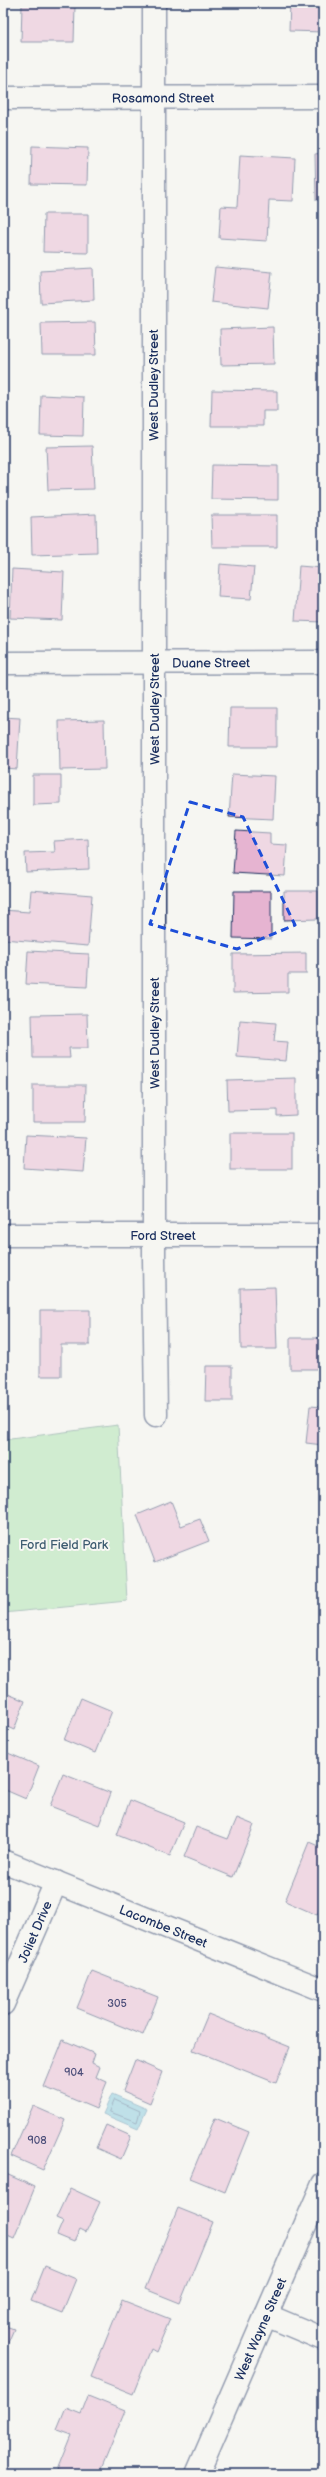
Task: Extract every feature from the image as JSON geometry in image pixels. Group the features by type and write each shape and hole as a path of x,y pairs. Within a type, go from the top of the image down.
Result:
{"street":[{"name":"West Dudley Street","path":"154,3 154,1234 156,1415"},
{"name":"Rosamond Street","path":"3,98 323,98"},
{"name":"Duane Street","path":"3,663 323,662"},
{"name":"Ford Street","path":"3,1235 323,1235"},
{"name":"Lacombe Street","path":"3,1861 323,1990"},
{"name":"Joliet Drive","path":"3,2004 56,1882"},
{"name":"West Wayne Street","path":"197,2474 323,2184"},
{"path":"266,2315 323,2339"}],"highlighted area":[{"path":"190,802 243,817 295,925 237,949 150,924"}],"green space":[{"name":"Ford Field Park","path":"118,1425 127,1601 3,1613 3,1440"}],"water":[{"path":"112,2094 147,2109 138,2129 103,2114"}],"building":[{"path":"290,3 323,3 323,32 289,31"},
{"path":"22,5 75,6 74,42 21,42"},
{"path":"32,146 88,148 87,185 31,184"},
{"path":"323,153 323,200 316,200 315,154"},
{"path":"240,155 295,158 293,201 269,200 267,241 219,238 221,206 237,207"},
{"path":"44,214 88,214 88,253 43,252"},
{"path":"323,230 323,254 322,254"},
{"path":"215,267 272,272 268,308 211,302"},
{"path":"93,268 94,300 41,303 40,271"},
{"path":"323,285 323,316 320,316"},
{"path":"95,322 96,355 42,355 41,323"},
{"path":"273,327 274,364 221,365 220,329"},
{"path":"212,390 277,391 277,411 263,411 263,426 211,426"},
{"path":"41,395 84,397 83,436 40,435"},
{"path":"92,446 94,489 48,490 46,447"},
{"path":"212,465 278,466 278,500 211,499"},
{"path":"96,514 97,553 32,555 31,517"},
{"path":"211,515 277,515 277,547 212,547"},
{"path":"220,564 254,567 251,599 218,597"},
{"path":"299,566 323,568 323,622 295,621"},
{"path":"12,569 64,572 62,620 10,618"},
{"path":"230,708 277,708 277,747 229,747"},
{"path":"3,717 20,718 17,769 3,768"},
{"path":"104,720 105,769 60,770 59,721"},
{"path":"232,774 275,776 273,819 229,817"},
{"path":"33,775 61,775 61,804 33,805"},
{"path":"236,831 270,833 270,844 287,845 285,876 233,873"},
{"path":"88,839 89,869 26,872 25,853 55,852 54,841"},
{"path":"31,890 92,895 88,946 3,939 3,910 29,912"},
{"path":"234,891 271,891 271,939 233,938"},
{"path":"284,891 318,891 318,919 284,920"},
{"path":"28,951 89,954 87,987 26,984"},
{"path":"306,953 306,974 288,974 288,992 233,993 233,954"},
{"path":"322,972 323,1048 321,1048"},
{"path":"87,1014 88,1048 69,1048 70,1058 33,1058 32,1015"},
{"path":"240,1020 276,1023 274,1041 288,1042 286,1061 237,1057"},
{"path":"296,1078 296,1115 277,1116 277,1110 228,1111 227,1080"},
{"path":"33,1085 86,1085 85,1122 33,1122"},
{"path":"230,1133 292,1133 292,1169 230,1169"},
{"path":"26,1135 86,1138 83,1172 24,1168"},
{"path":"275,1287 277,1349 241,1349 240,1288"},
{"path":"40,1310 90,1310 90,1345 61,1345 61,1376 40,1376"},
{"path":"290,1338 321,1338 320,1369 290,1369"},
{"path":"206,1366 232,1366 232,1401 205,1401"},
{"path":"310,1406 323,1407 323,1445 306,1443"},
{"path":"171,1501 181,1526 200,1519 209,1541 155,1562 137,1515"},
{"path":"3,1692 25,1701 14,1730 3,1725"},
{"path":"81,1698 112,1711 95,1753 64,1740"},
{"path":"3,1751 39,1766 26,1799 3,1789"},
{"path":"63,1774 111,1793 99,1825 50,1806"},
{"path":"130,1800 184,1822 170,1856 117,1835"},
{"path":"237,1818 254,1825 233,1877 184,1857 196,1827 228,1839"},
{"path":"309,1842 323,1848 323,1900 317,1915 285,1901"},
{"path":"92,1971 158,1997 143,2035 77,2008"},
{"path":"208,2014 290,2047 276,2083 193,2050"},
{"path":"63,2040 95,2054 92,2063 100,2067 96,2077 107,2082 96,2109 44,2087"},
{"path":"135,2060 162,2072 150,2103 123,2091"},
{"path":"33,2106 65,2120 43,2170 11,2156"},
{"path":"215,2118 249,2132 225,2192 190,2178"},
{"path":"106,2125 131,2136 121,2159 96,2148"},
{"path":"4,2173 35,2187 14,2238 3,2233"},
{"path":"70,2188 100,2202 86,2232 80,2229 74,2242 57,2235 63,2221 56,2218"},
{"path":"178,2208 213,2222 180,2303 145,2289"},
{"path":"45,2266 76,2279 62,2313 31,2301"},
{"path":"122,2300 170,2319 156,2352 151,2349 133,2394 91,2377"},
{"path":"3,2325 14,2329 3,2354"},
{"path":"88,2396 125,2411 99,2474 68,2474 57,2470 71,2435 57,2430 66,2408 81,2414"},
{"path":"323,2424 323,2439 318,2437"}]}
